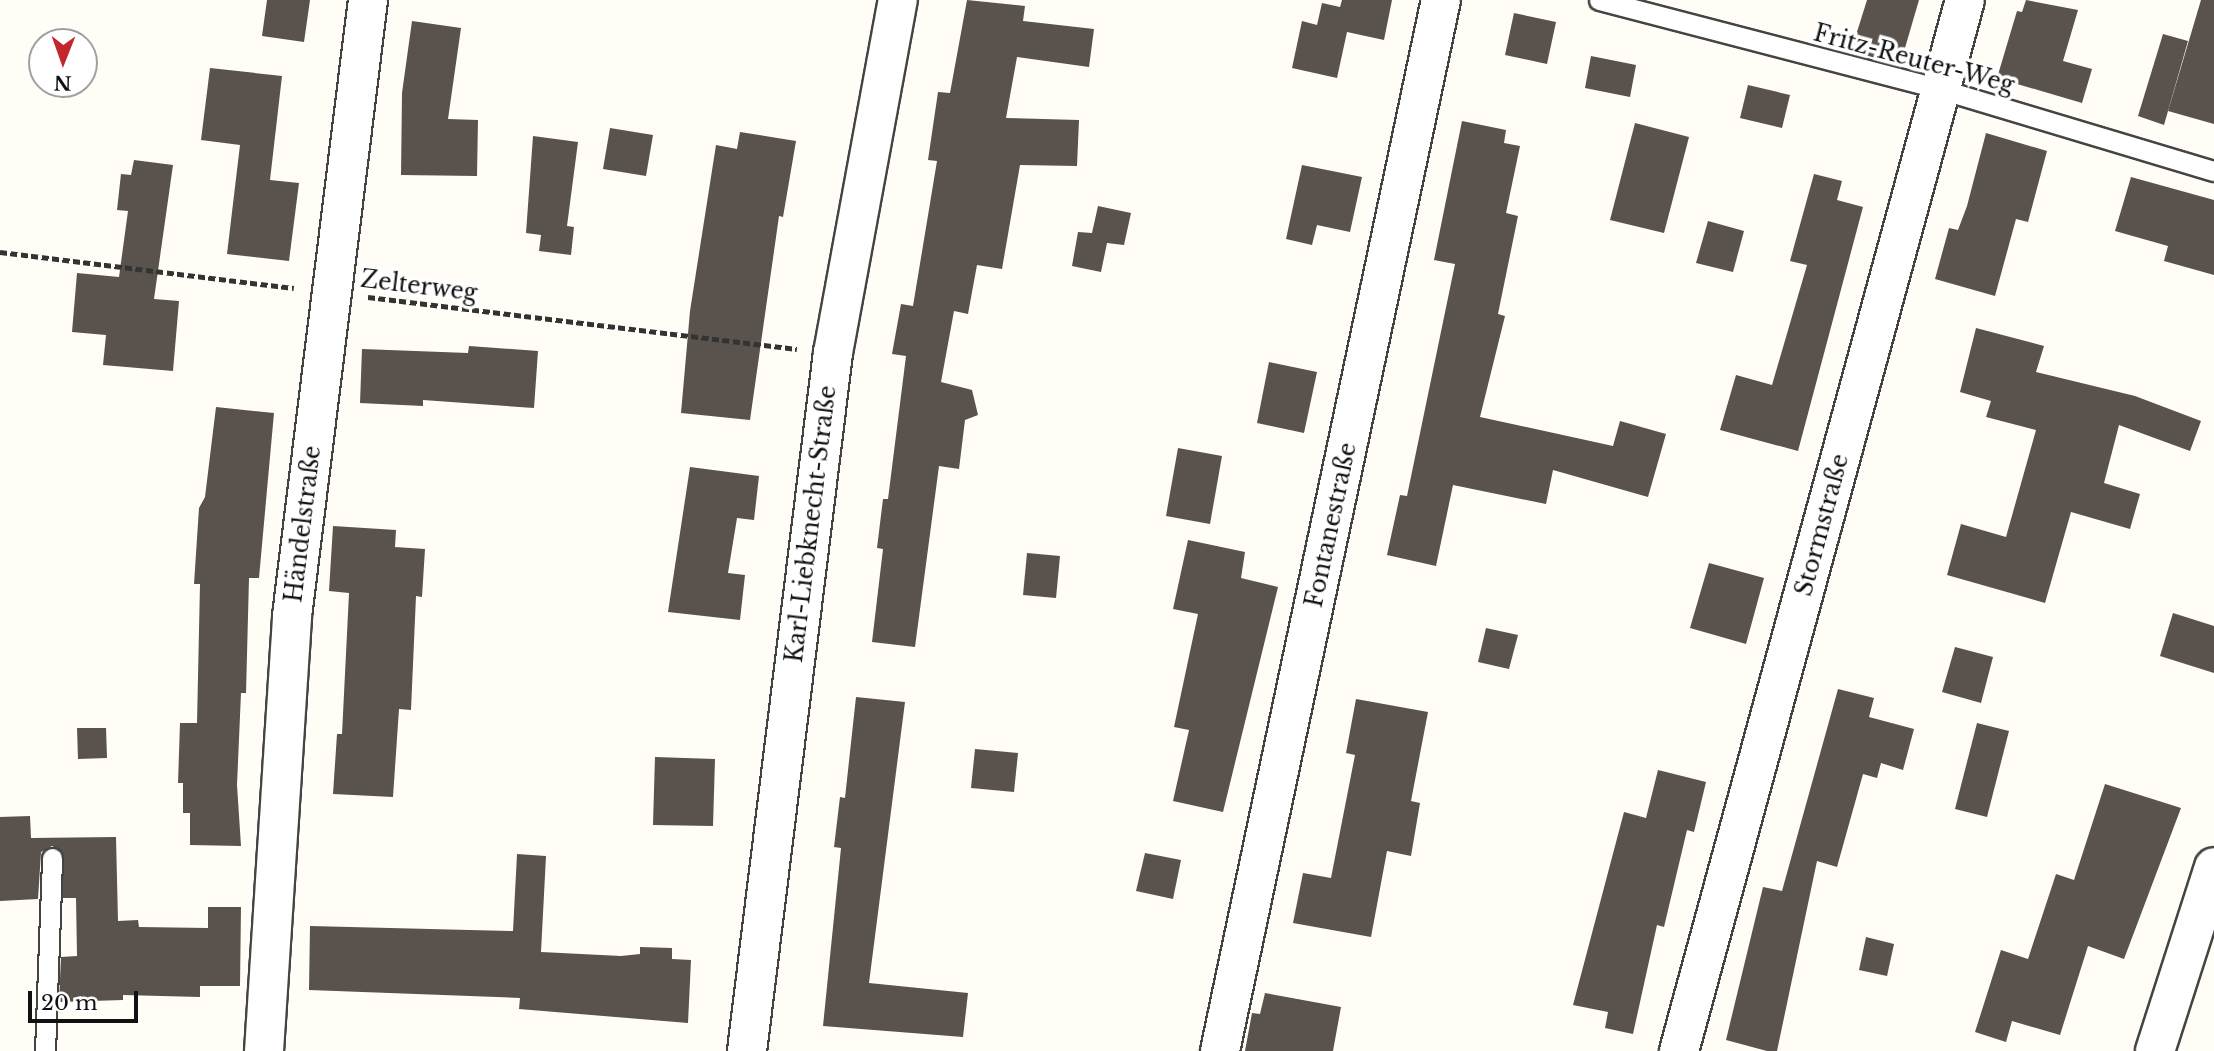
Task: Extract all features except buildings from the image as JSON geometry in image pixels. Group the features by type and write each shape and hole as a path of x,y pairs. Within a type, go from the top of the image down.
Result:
{"street":[{"name":"Händelstraße","path":"264,1051 292,616 368,0"},
{"name":"Karl-Liebknecht-Straße","path":"747,1051 833,354 898,0"},
{"name":"Fontanestraße","path":"1220,1051 1441,0"},
{"name":"Stormstraße","path":"1679,1051 1965,0"},
{"path":"2155,1051 2214,867"}],"lane":[{"name":"Fritz-Reuter-Weg","path":"1599,0 1940,89 2214,171"},
{"path":"45,1051 52,858"}],"path":[{"name":"Zelterweg","path":"0,252 833,354"}]}
